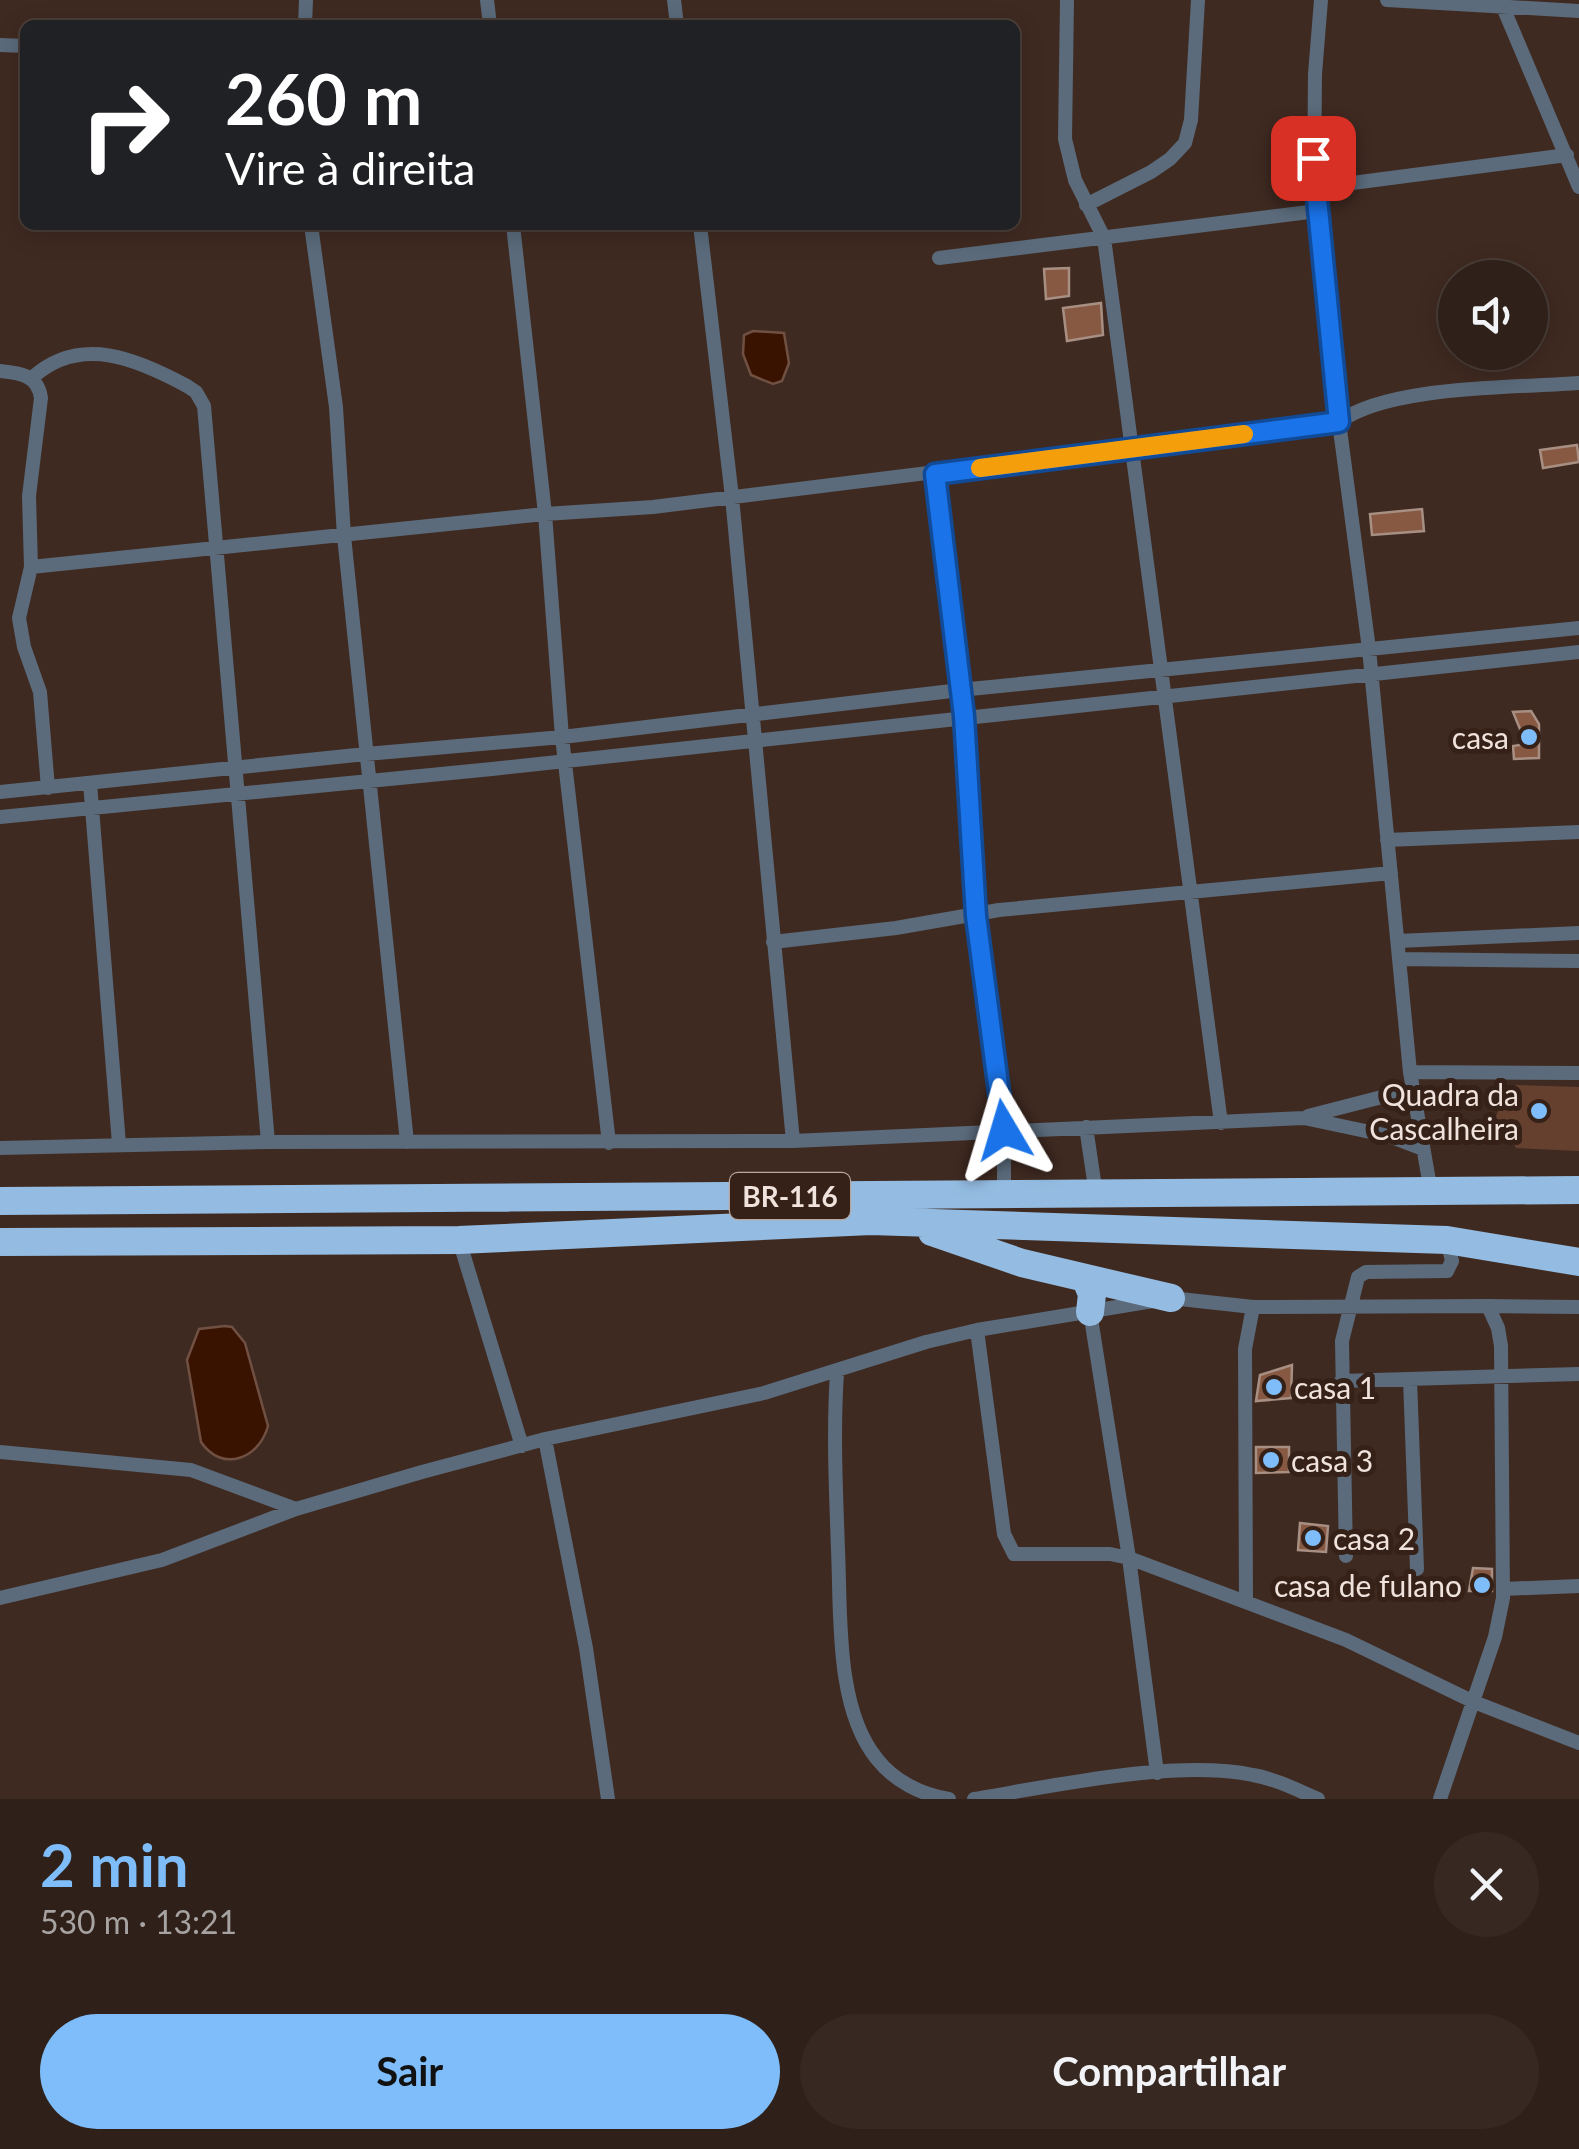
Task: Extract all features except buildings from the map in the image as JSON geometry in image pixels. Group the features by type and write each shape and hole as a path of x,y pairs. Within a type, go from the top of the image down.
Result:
{"highway":[{"name":"BR-116","path":"0,1201 1579,1190"},
{"path":"902,1222 1022,1263 1171,1298"},
{"path":"0,1242 459,1240 902,1222 1447,1240 1579,1262"},
{"path":"1085,1278 1092,1294 1090,1312"}],"street":[{"path":"1067,0 1068,162 1104,238 1220,1123"},
{"path":"1086,205 1150,172 1185,143 1191,120 1198,0"},
{"path":"1321,0 1315,74 1314,188 1372,675 1410,1072 1431,1192"},
{"path":"1386,0 1545,5 1579,12"},
{"path":"1503,5 1579,187"},
{"path":"1314,188 1567,155"},
{"path":"939,258 1317,211"},
{"path":"312,230 336,407 344,536 407,1142"},
{"path":"514,230 545,514 562,737 610,1144"},
{"path":"701,230 732,497 793,1141"},
{"path":"32,378 42,368 65,357 111,355 138,361 196,392 204,406 268,1142"},
{"path":"0,371 32,378 41,398 29,496 31,568 19,618 24,647 40,692 48,788"},
{"path":"31,568 935,474 1339,422 1365,406 1403,399 1579,383"},
{"path":"935,474 964,716 976,916 1004,1130 1004,1194"},
{"path":"0,792 562,737 960,690 1579,628"},
{"path":"1517,634 1522,658"},
{"path":"0,818 1579,652"},
{"path":"90,783 119,1144"},
{"path":"1387,840 1579,832"},
{"path":"773,942 1048,904 1391,874"},
{"path":"1398,941 1579,934"},
{"path":"1400,960 1579,961"},
{"path":"1410,1072 1579,1073"},
{"path":"0,1148 268,1142 793,1141 1220,1123 1304,1118 1414,1088"},
{"path":"1304,1118 1389,1136 1424,1149"},
{"path":"1086,1128 1096,1194"},
{"path":"459,1240 522,1446"},
{"path":"1346,1556 1342,1341 1358,1277 1366,1272 1447,1271 1452,1260 1447,1240"},
{"path":"0,1598 162,1560 296,1509 545,1439 746,1398 977,1330 1171,1298 1253,1307 1579,1306"},
{"path":"1440,1799 1495,1636 1504,1589 1501,1375 1498,1328 1488,1306"},
{"path":"1246,1602 1245,1349 1253,1307"},
{"path":"1090,1312 1129,1558 1157,1773"},
{"path":"977,1330 1008,1547 1019,1556 1110,1554 1129,1558 1346,1640 1474,1702 1579,1743"},
{"path":"837,1372 835,1483 842,1654 850,1702 876,1758 908,1784 949,1799"},
{"path":"1341,1381 1579,1374"},
{"path":"1410,1378 1417,1569"},
{"path":"545,1439 586,1648 608,1799"},
{"path":"0,1452 191,1470 296,1509"},
{"path":"1504,1589 1579,1586"},
{"path":"974,1799 1064,1784 1197,1770 1250,1774 1318,1799"}],"shaded area":[{"path":"753,331 784,333 789,363 782,381 773,384 751,375 743,354 744,335"},
{"name":"Quadra da Cascalheira","path":"1515,1085 1579,1087 1579,1151 1516,1148 1511,1138 1504,1136 1494,1121 1502,1102 1514,1101"},
{"path":"232,1327 245,1343 268,1426 257,1447 239,1458 229,1459 210,1452 201,1442 187,1360 199,1329"}],"slow traffic":[{"path":"980,468 1244,434"}],"place":[{"name":"casa","path":"1529,737"},
{"name":"Quadra da Cascalheira","path":"1539,1111"},
{"name":"casa 1","path":"1274,1387"},
{"name":"casa 3","path":"1271,1460"},
{"name":"casa 2","path":"1313,1538"},
{"name":"casa de fulano","path":"1482,1585"}],"route":[{"path":"1004,1130 976,916 964,716 935,474 1339,422 1313,158"}]}
